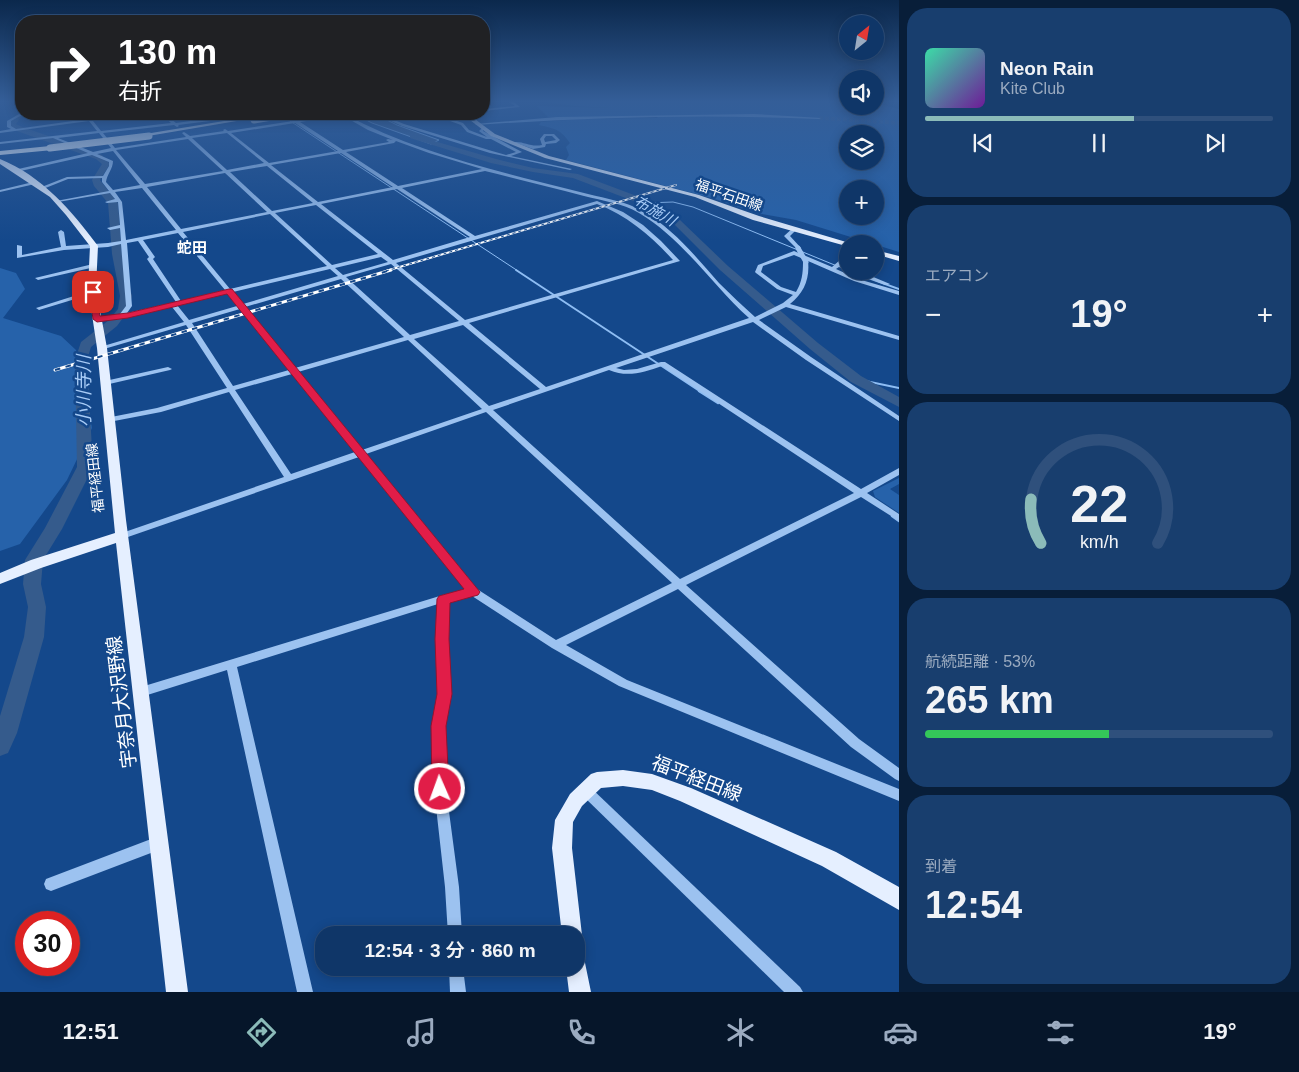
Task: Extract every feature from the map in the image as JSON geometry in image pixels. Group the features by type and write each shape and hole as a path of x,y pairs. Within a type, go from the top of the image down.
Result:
{"highway":[{"path":"0,152 36,148"}],"main road":[{"name":"福平石田線","path":"526,148 559,161 697,196 756,218 839,241"},
{"path":"0,161 58,201 94,246"},
{"name":"福平経田線","path":"94,246 93,292 122,536"},
{"path":"884,255 899,259"},
{"path":"0,579 36,564 122,536"},
{"name":"宇奈月大沢野線","path":"122,536 177,992"},
{"name":"福平経田線","path":"571,926 562,848 564,820 576,800 596,780 623,778 652,782 685,794 829,859 891,893 899,900"},
{"path":"578,976 580,992"}],"street":[{"path":"81,148 111,161 112,166 104,177 104,184 109,192 119,200 129,300 129,306 122,316"},
{"path":"16,171 94,153 125,148"},
{"path":"201,148 855,743 899,775"},
{"path":"248,148 392,262 545,390"},
{"path":"336,148 475,238"},
{"path":"58,201 361,148"},
{"path":"109,420 158,410 677,262 655,236 635,220 613,208 414,148"},
{"path":"420,148 589,196 602,197 645,214 668,231 720,287 756,319 826,371 899,419"},
{"path":"428,148 588,194"},
{"path":"480,148 506,156 570,169"},
{"path":"506,156 520,152 513,148"},
{"path":"114,150 474,592 556,645 623,683 899,795"},
{"path":"19,246 19,257 64,248 124,243 485,170"},
{"path":"41,188 67,178 104,177"},
{"path":"0,191 33,183"},
{"path":"107,202 119,200"},
{"path":"100,342 188,323 597,202"},
{"path":"110,228 122,226"},
{"path":"122,536 487,409 756,319 786,305 802,290 807,276 806,262 798,248 787,236 794,229"},
{"path":"61,232 64,248"},
{"path":"140,239 188,323 289,478"},
{"path":"797,294 779,288 758,272 761,265 794,253 873,286 899,293"},
{"path":"97,321 382,255"},
{"path":"832,270 838,264"},
{"path":"38,278 93,266"},
{"path":"879,280 899,287"},
{"path":"40,308 93,292"},
{"path":"786,305 899,338"},
{"path":"610,368 620,373 631,374 663,363 899,518"},
{"path":"105,383 168,369"},
{"path":"556,645 861,493 899,472"},
{"path":"141,692 443,599 474,592"},
{"path":"443,599 444,694 439,726 440,789 452,888 454,926"},
{"path":"231,665 306,992"},
{"path":"586,791 795,992"},
{"path":"51,884 159,843"},
{"path":"457,976 458,992"}],"shaded area":[{"path":"566,148 839,148 839,170 884,170 884,148 899,148 899,252 884,247 884,235 844,235 796,220 757,213 712,198 566,160 569,155"},
{"path":"0,268 16,273 25,289 3,318 61,336 76,350 86,388 92,428 67,480 20,544 0,551"},
{"path":"899,478 899,484 890,489 899,495 899,513 875,497 873,491"}],"waterway":[{"name":"小川寺川","path":"0,746 6,733 34,637 37,607 32,584 34,560 53,529 85,467 81,360 85,345 113,323 124,309 126,296 117,254 113,203 97,184 96,180 106,164 99,157 74,148"},
{"path":"332,148 518,271"},
{"name":"布施川","path":"453,148 494,161 533,170 575,176 647,203 677,222 724,268 814,346 856,379 899,403"},
{"path":"647,203 673,202 693,207 837,266"},
{"path":"516,270 701,392"},
{"path":"874,280 899,289"},
{"path":"856,379 899,388"},
{"path":"699,391 718,403"},
{"path":"892,516 899,521"}],"railway":[{"path":"386,271 676,185"},
{"path":"55,370 391,270"}],"district":[{"name":"蛇田","path":"192,248"}],"route":[{"path":"93,292 97,319 128,315 229,291 474,592 443,599 444,694 439,726 440,789"}]}
